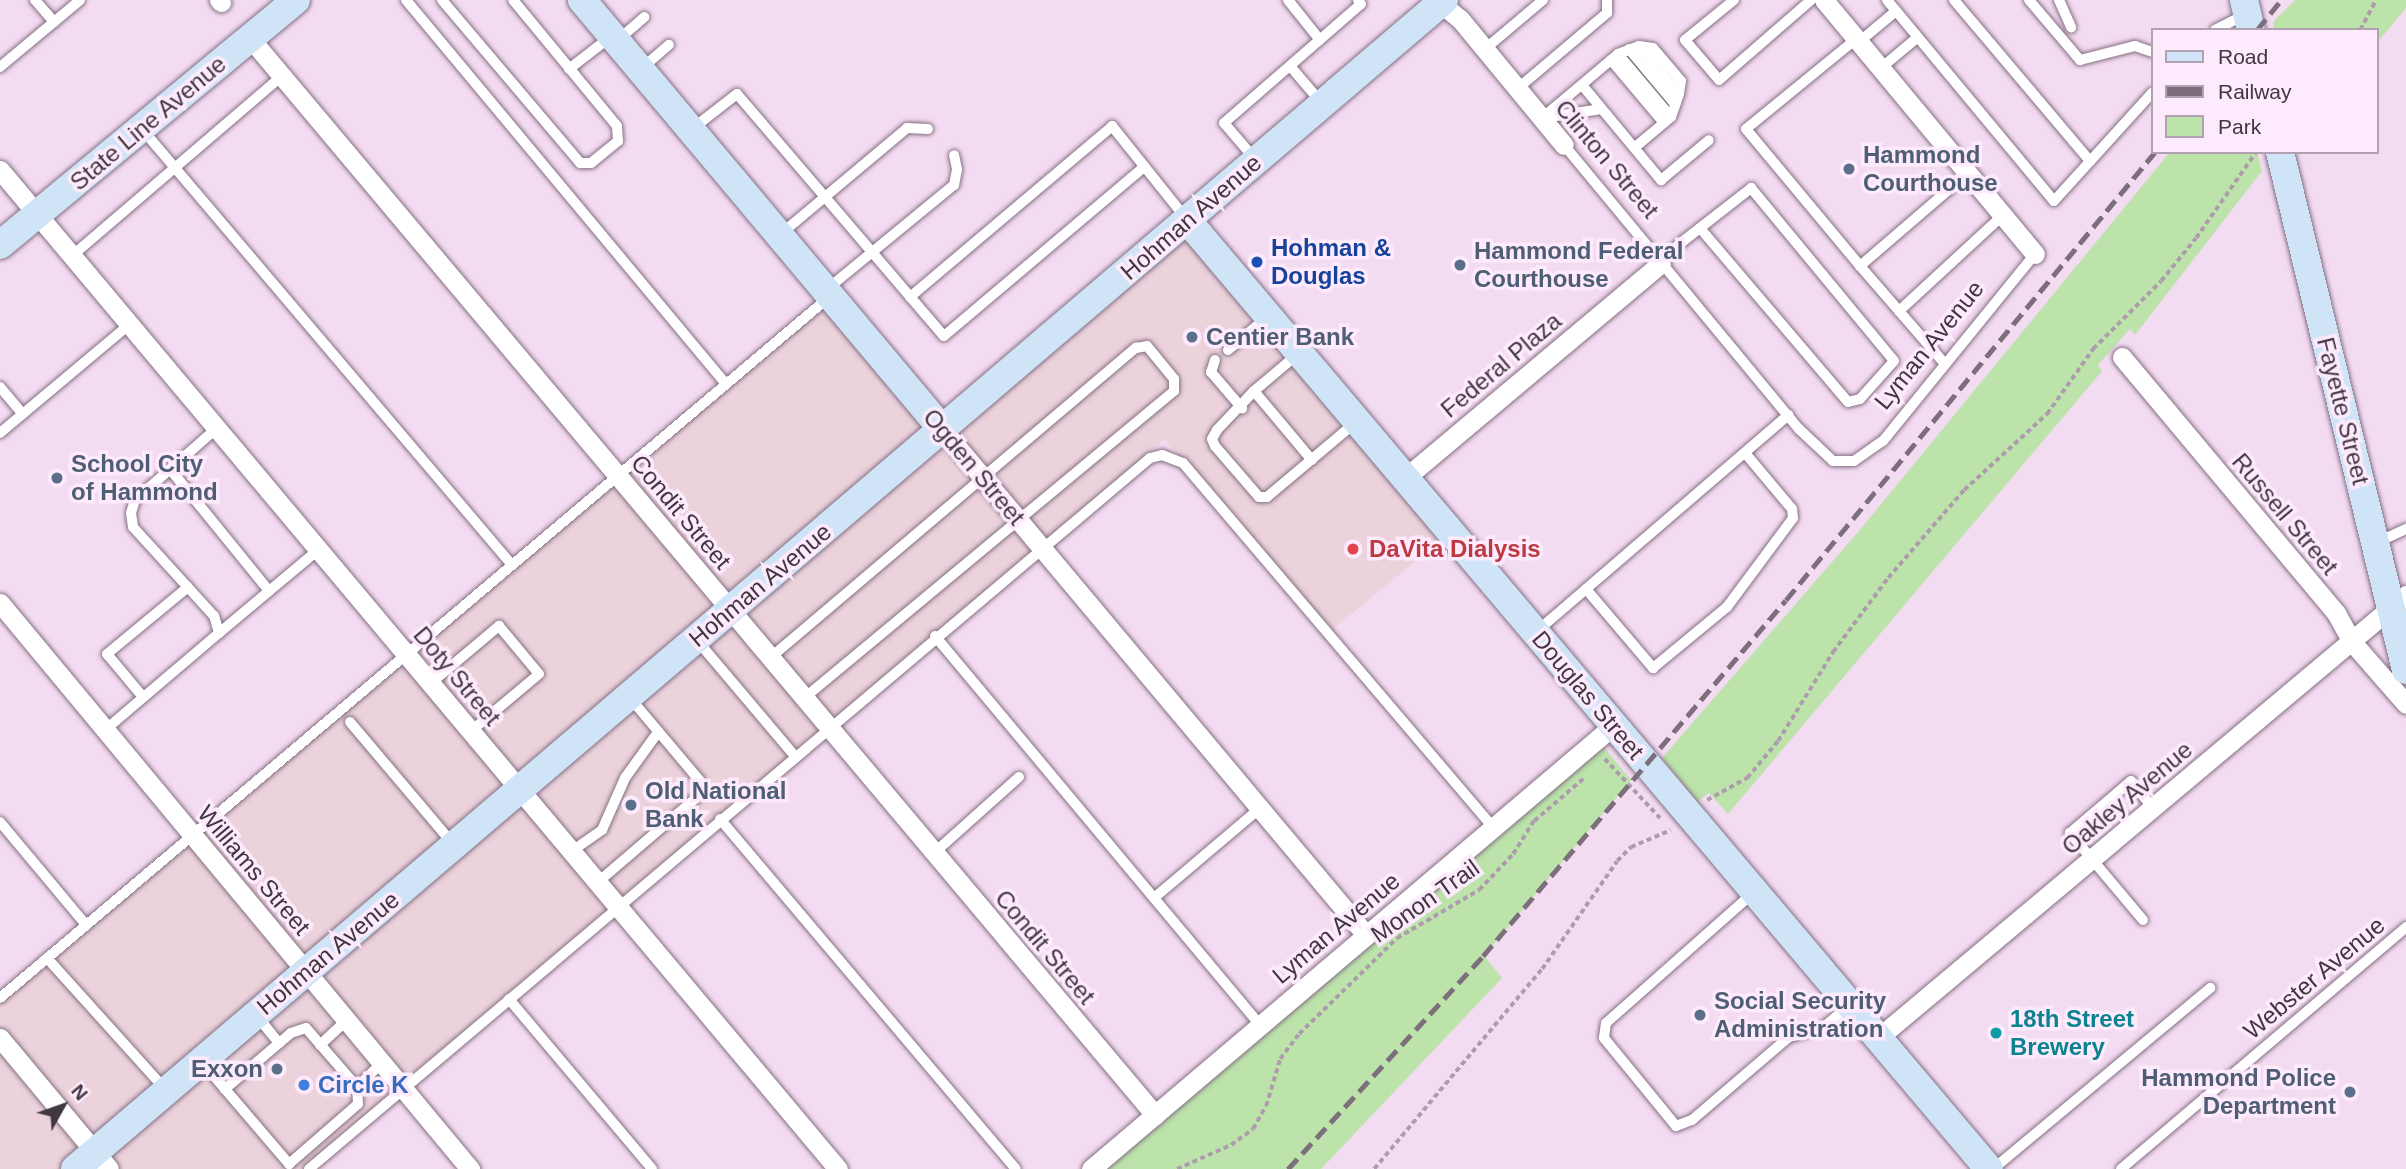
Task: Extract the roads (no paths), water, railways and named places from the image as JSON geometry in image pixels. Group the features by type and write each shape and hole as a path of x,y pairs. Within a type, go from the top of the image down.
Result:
{"street":[{"name":"State Line Avenue","path":"0,245 296,0"},
{"name":"Ogden Street","path":"582,0 1366,935"},
{"path":"1824,0 2035,254"},
{"name":"Clinton Street","path":"1441,1 1485,49 1564,145"},
{"name":"Hohman Avenue","path":"93,1163 166,1091 943,430 1441,1"},
{"name":"Condit Street","path":"250,38 1154,1115"},
{"name":"Fayette Street","path":"2280,154 2375,544 2398,602 2406,670"},
{"name":"Doty Street","path":"0,170 838,1169"},
{"name":"Douglas Street","path":"1188,220 1991,1169"},
{"name":"Federal Plaza","path":"1405,478 1661,262"},
{"name":"Russell Street","path":"2122,357 2336,613 2352,642 2406,704"},
{"name":"Oakley Avenue","path":"1878,1038 2398,602"},
{"name":"Williams Street","path":"0,603 470,1169"},
{"name":"Lyman Avenue","path":"1091,1169 1614,725"},
{"path":"0,1038 93,1163"}],"lane":[{"path":"36,0 54,22"},
{"path":"0,67 79,0"},
{"path":"406,0 726,384"},
{"path":"442,0 580,163 591,163 618,141 617,126 513,0"},
{"path":"1287,0 1320,40"},
{"path":"1256,161 1224,122 1362,5 1358,0"},
{"path":"1485,49 1543,0"},
{"path":"1517,89 1607,13 1607,0"},
{"path":"1734,0 1685,40 1718,80 1811,0"},
{"path":"1887,0 2054,201 2150,95"},
{"path":"1954,0 2091,161"},
{"path":"2029,0 2080,60 2135,46 2150,51"},
{"path":"2059,0 2071,27"},
{"path":"1896,11 1746,129 1945,364"},
{"path":"2219,28 2247,14"},
{"path":"569,69 644,17"},
{"path":"1881,68 1918,37"},
{"path":"641,70 669,45"},
{"path":"1634,48 1677,99"},
{"path":"1542,118 1615,57 1634,48 1653,48 1681,81 1677,99 1667,120 1634,148"},
{"path":"1615,57 1667,120"},
{"path":"1290,66 1322,104"},
{"path":"73,255 282,76"},
{"path":"1581,85 1661,180 1709,140"},
{"path":"692,130 737,94 944,336 1144,167"},
{"path":"1542,118 1601,109"},
{"path":"910,297 1112,126 1188,220"},
{"path":"780,235 907,128 928,129"},
{"path":"142,129 512,565"},
{"name":"Clinton Street","path":"1564,145 1823,454 1833,461 1854,461"},
{"path":"0,998 194,837 726,384 872,252 954,185 954,155"},
{"path":"1860,266 1968,173"},
{"path":"1661,262 1700,228 1751,188 1894,361 1860,398 1848,402 1700,228"},
{"path":"1899,311 2003,215"},
{"name":"Lyman Avenue","path":"1854,461 1883,441 2035,254"},
{"path":"1228,350 1268,316"},
{"path":"0,433 131,324"},
{"path":"770,657 1136,348 1147,346 1174,379 1174,391 804,698"},
{"path":"1299,353 1254,391 1242,408 1212,439 1259,497 1267,497 1357,421"},
{"path":"1216,360 1211,372 1242,408"},
{"path":"0,387 23,414"},
{"path":"1254,391 1312,460"},
{"path":"1536,633 1788,415"},
{"path":"217,428 135,500 131,513 134,527 214,616 219,633"},
{"path":"1586,589 1653,668 1727,607 1793,518 1792,509 1745,453"},
{"path":"309,1169 1040,547 1150,458 1162,455 1183,463 1493,827"},
{"path":"170,470 269,591"},
{"path":"2375,544 2406,529"},
{"path":"105,730 319,549"},
{"path":"143,697 107,654 188,587"},
{"path":"431,682 499,625 539,674 471,731"},
{"path":"935,636 1260,1025"},
{"path":"696,639 795,756"},
{"path":"598,882 703,792 628,696"},
{"path":"351,722 454,845"},
{"path":"572,851 602,830 625,778 658,732"},
{"path":"934,853 1018,777"},
{"path":"2143,920 2070,833 2131,781 2153,808"},
{"path":"1154,898 1260,808"},
{"path":"720,819 1016,1169"},
{"path":"0,822 86,925"},
{"path":"1754,891 1606,1023 1604,1038 1676,1126 1692,1121 1789,1037 1824,1027 1850,1004"},
{"name":"Webster Avenue","path":"2121,1169 2406,927"},
{"path":"47,958 166,1091"},
{"path":"1991,1169 2210,988"},
{"path":"509,999 652,1169"},
{"path":"256,1014 279,1043"},
{"path":"320,1045 347,1020"},
{"path":"202,1061 225,1089 289,1164 358,1104 357,1087 306,1028 279,1043 225,1089"},
{"path":"357,1087 382,1063"}],"railway":[{"path":"2259,28 2281,0"},
{"path":"1288,1169 1483,956 1786,600 2153,154"}],"place":[{"name":"Hammond Courthouse","path":"1849,169"},
{"name":"Hohman & Douglas","path":"1257,262"},
{"name":"Hammond Federal Courthouse","path":"1460,265"},
{"name":"Centier Bank","path":"1192,337"},
{"name":"School City of Hammond","path":"57,478"},
{"name":"DaVita Dialysis","path":"1353,549"},
{"name":"Old National Bank","path":"631,805"},
{"name":"Social Security Administration","path":"1700,1015"},
{"name":"18th Street Brewery","path":"1996,1033"},
{"name":"Exxon","path":"277,1069"},
{"name":"Circle K","path":"304,1085"},
{"name":"Hammond Police Department","path":"2350,1092"}]}
